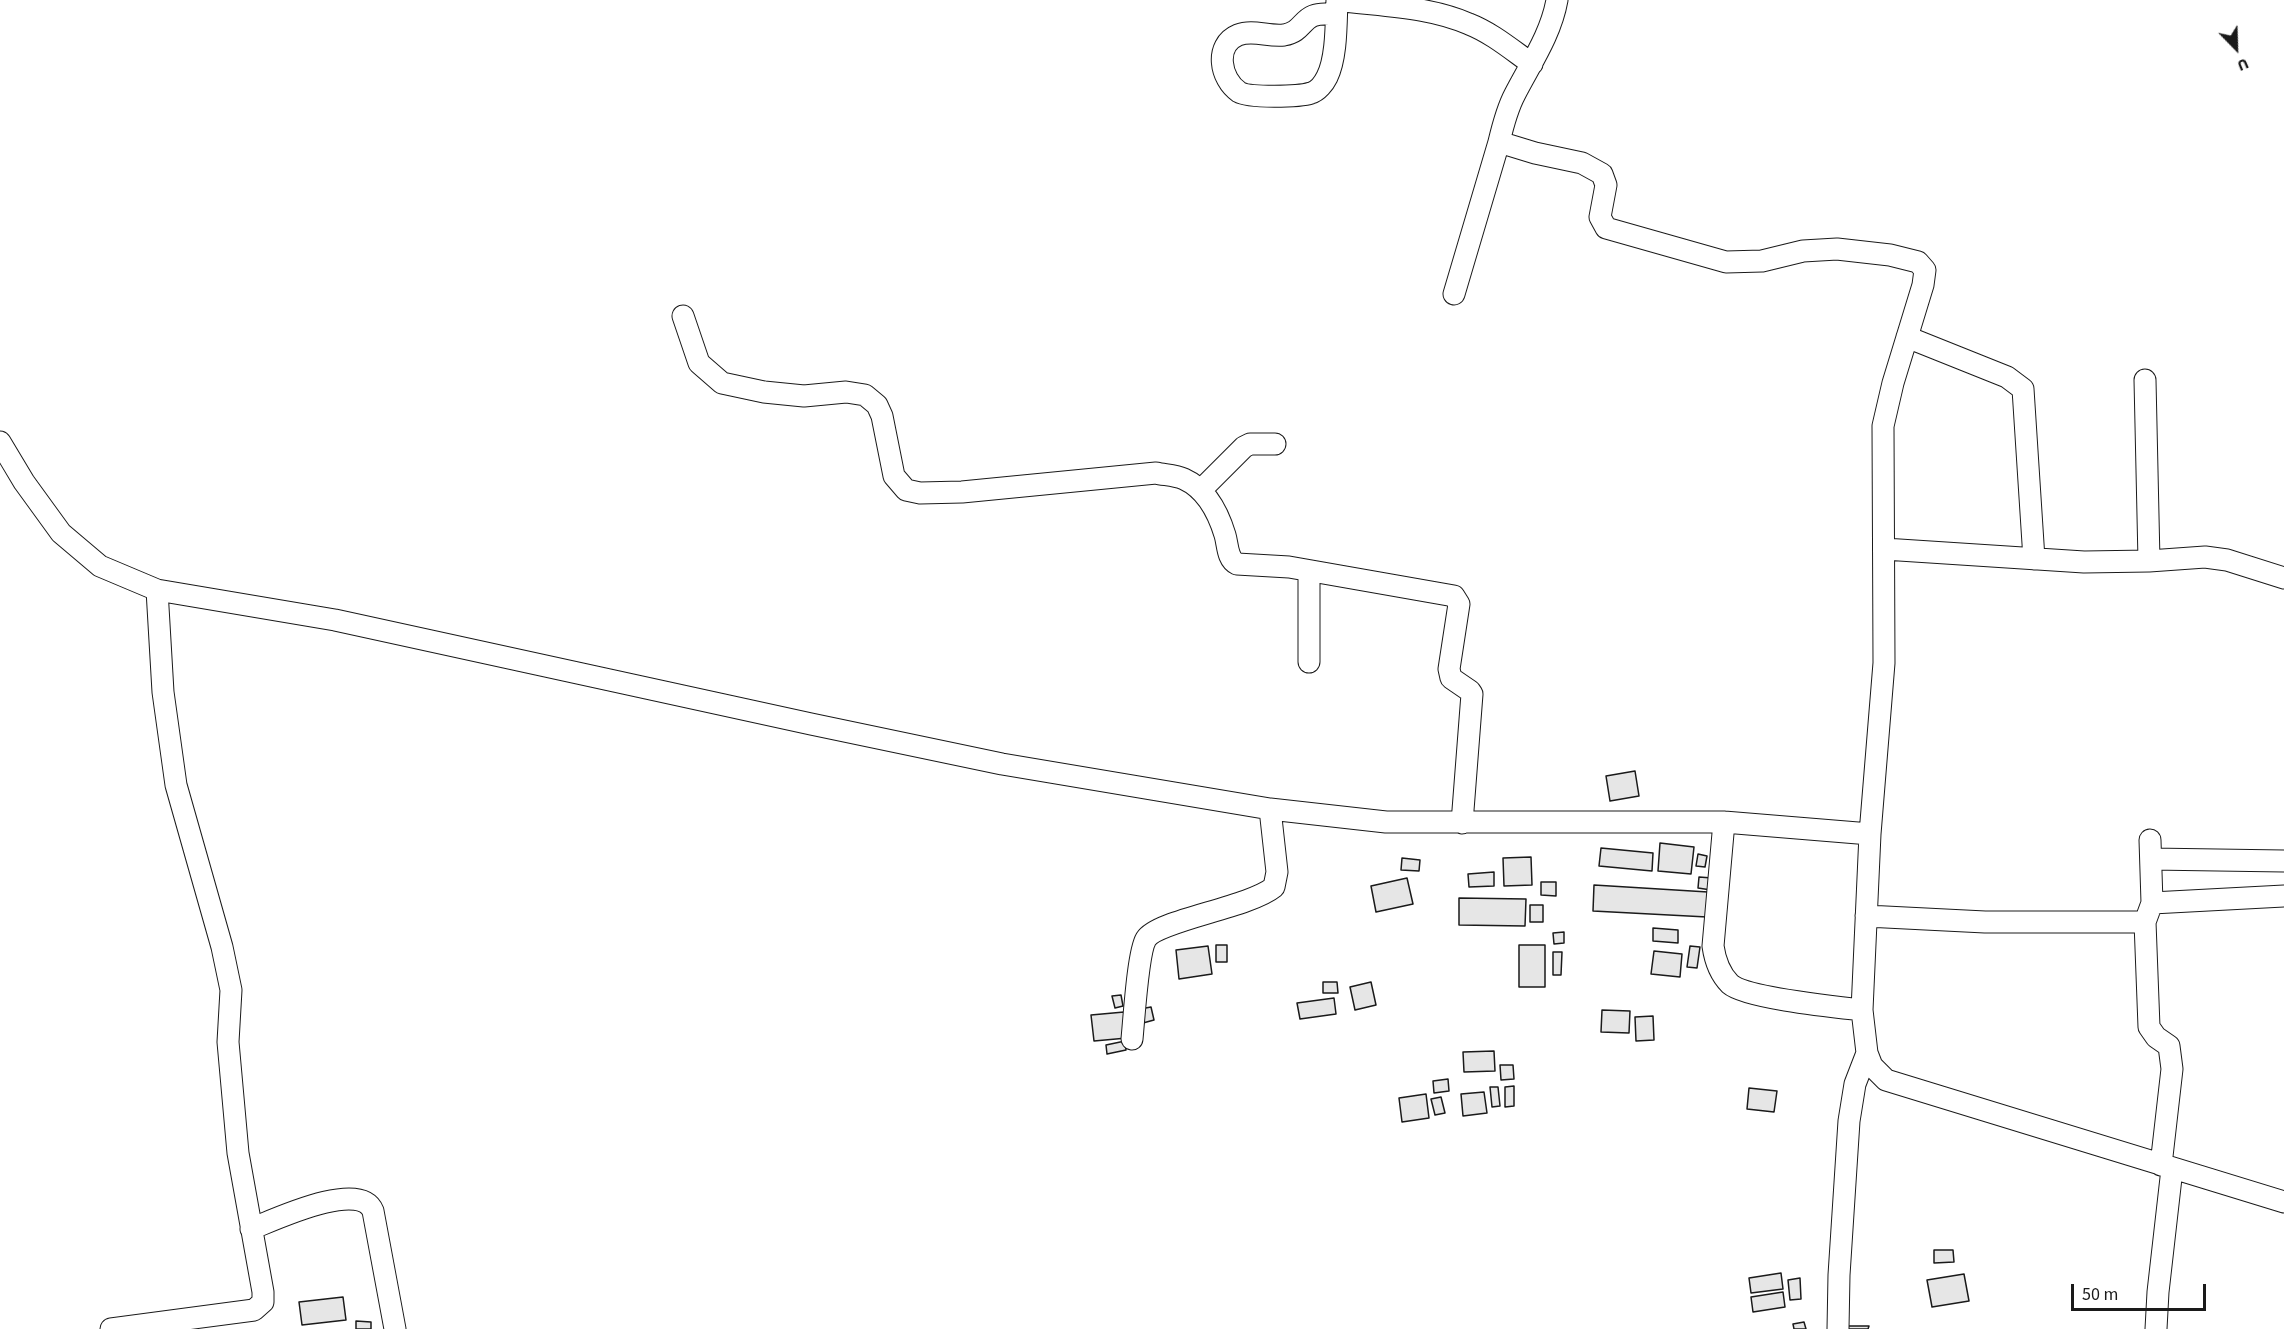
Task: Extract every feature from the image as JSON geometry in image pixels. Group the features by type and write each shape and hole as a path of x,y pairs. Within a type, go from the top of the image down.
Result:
{"street":[{"path":"1454,294 1504,119 1555,15 1557,0"},
{"path":"1337,5 1331,67 1326,79 1313,93 1248,95 1231,85 1224,72 1223,49 1228,42 1238,35 1252,32 1285,35 1316,14 1337,5 1435,12 1471,24 1532,64"},
{"path":"1499,142 1582,164 1602,174 1606,185 1600,217 1606,228 1726,262 1762,261 1803,251 1837,249 1890,255 1918,262 1925,270 1923,285 1893,382 1883,426 1884,663 1870,834 1862,1010 1867,1053 1872,1066 1886,1080 2167,1167 2281,1195"},
{"path":"682,316 699,363 722,383 764,392 804,396 846,392 865,395 877,405 882,416 894,476 906,490 920,493 962,492 1155,473 1182,478 1201,490 1210,502 1232,562 1309,571 1454,596 1459,604 1449,669 1451,678 1472,694 1462,823"},
{"path":"1907,338 2007,376 2023,389 2034,559"},
{"path":"2145,380 2150,561"},
{"path":"0,442 24,482 61,533 100,566 157,590 335,620 1002,764 1270,808 1386,822 1724,822 1870,834"},
{"path":"1201,490 1244,447 1250,444 1275,444"},
{"path":"1884,549 2084,562 2205,557 2227,560 2284,578"},
{"path":"1309,571 1310,662"},
{"path":"111,1329 254,1310 263,1302 238,1153 229,1053 231,990 222,947 176,785 164,693 157,590"},
{"path":"1132,1039 1142,953 1146,939 1156,930 1230,907 1274,887 1277,872 1270,808"},
{"path":"1724,822 1713,946 1715,958 1723,976 1740,991 1862,1010"},
{"path":"2156,1329 2172,1069 2169,1046 2156,1037 2150,1027 2148,913 2150,850 2284,861"},
{"path":"1866,916 1985,922 2148,913 2284,896"},
{"path":"1838,1329 1839,1275 1849,1121 1856,1084 1867,1053"},
{"path":"251,1229 317,1204 354,1198 363,1199 373,1211 396,1329"}],"building":[{"path":"1635,771 1639,796 1610,801 1606,776"},
{"path":"1660,843 1694,847 1691,874 1658,871"},
{"path":"1601,848 1653,853 1652,871 1599,866"},
{"path":"1698,854 1707,856 1705,867 1696,866"},
{"path":"1531,857 1532,885 1504,886 1503,858"},
{"path":"1402,858 1420,860 1419,871 1401,870"},
{"path":"1494,872 1494,886 1469,887 1468,874"},
{"path":"1699,877 1712,878 1711,890 1698,888"},
{"path":"1407,878 1413,904 1376,912 1371,886"},
{"path":"1541,882 1556,882 1556,896 1541,895"},
{"path":"1594,885 1708,892 1707,917 1593,911"},
{"path":"1459,898 1526,899 1525,926 1459,925"},
{"path":"1530,905 1543,905 1543,922 1530,922"},
{"path":"1653,928 1678,930 1678,943 1653,941"},
{"path":"1564,932 1564,943 1554,944 1553,933"},
{"path":"1216,945 1227,945 1227,962 1216,962"},
{"path":"1519,945 1545,945 1545,987 1519,987"},
{"path":"1208,946 1212,974 1179,979 1176,950"},
{"path":"1690,946 1700,947 1697,968 1687,967"},
{"path":"1654,951 1682,954 1680,977 1651,974"},
{"path":"1553,952 1562,952 1561,975 1553,975"},
{"path":"1323,982 1337,982 1338,993 1323,993"},
{"path":"1371,982 1376,1005 1355,1010 1350,987"},
{"path":"1121,995 1123,1006 1115,1008 1112,996"},
{"path":"1334,998 1336,1014 1300,1019 1297,1003"},
{"path":"1151,1007 1154,1020 1143,1023 1140,1009"},
{"path":"1602,1010 1630,1011 1629,1033 1601,1032"},
{"path":"1124,1012 1127,1038 1094,1041 1091,1015"},
{"path":"1653,1016 1654,1040 1636,1041 1635,1017"},
{"path":"1125,1041 1126,1050 1107,1054 1106,1045"},
{"path":"1494,1051 1495,1071 1464,1072 1463,1052"},
{"path":"1500,1065 1513,1065 1514,1079 1501,1080"},
{"path":"1448,1079 1449,1091 1434,1093 1433,1081"},
{"path":"1514,1086 1514,1106 1505,1107 1505,1087"},
{"path":"1490,1087 1498,1087 1500,1106 1492,1107"},
{"path":"1749,1088 1777,1091 1774,1112 1747,1109"},
{"path":"1484,1092 1487,1113 1463,1116 1461,1094"},
{"path":"1426,1094 1429,1118 1402,1122 1399,1098"},
{"path":"1441,1097 1445,1113 1435,1115 1431,1099"},
{"path":"1934,1250 1953,1250 1954,1262 1934,1263"},
{"path":"1781,1273 1783,1289 1751,1293 1749,1278"},
{"path":"1964,1274 1969,1301 1932,1307 1927,1280"},
{"path":"1800,1278 1801,1299 1790,1300 1788,1280"},
{"path":"1783,1292 1785,1307 1753,1312 1751,1297"},
{"path":"343,1297 346,1320 302,1325 299,1302"},
{"path":"356,1321 371,1322 371,1329 356,1329"},
{"path":"1804,1322 1806,1329 1794,1329 1793,1324"},
{"path":"1847,1326 1869,1326 1868,1329 1847,1329"}]}
